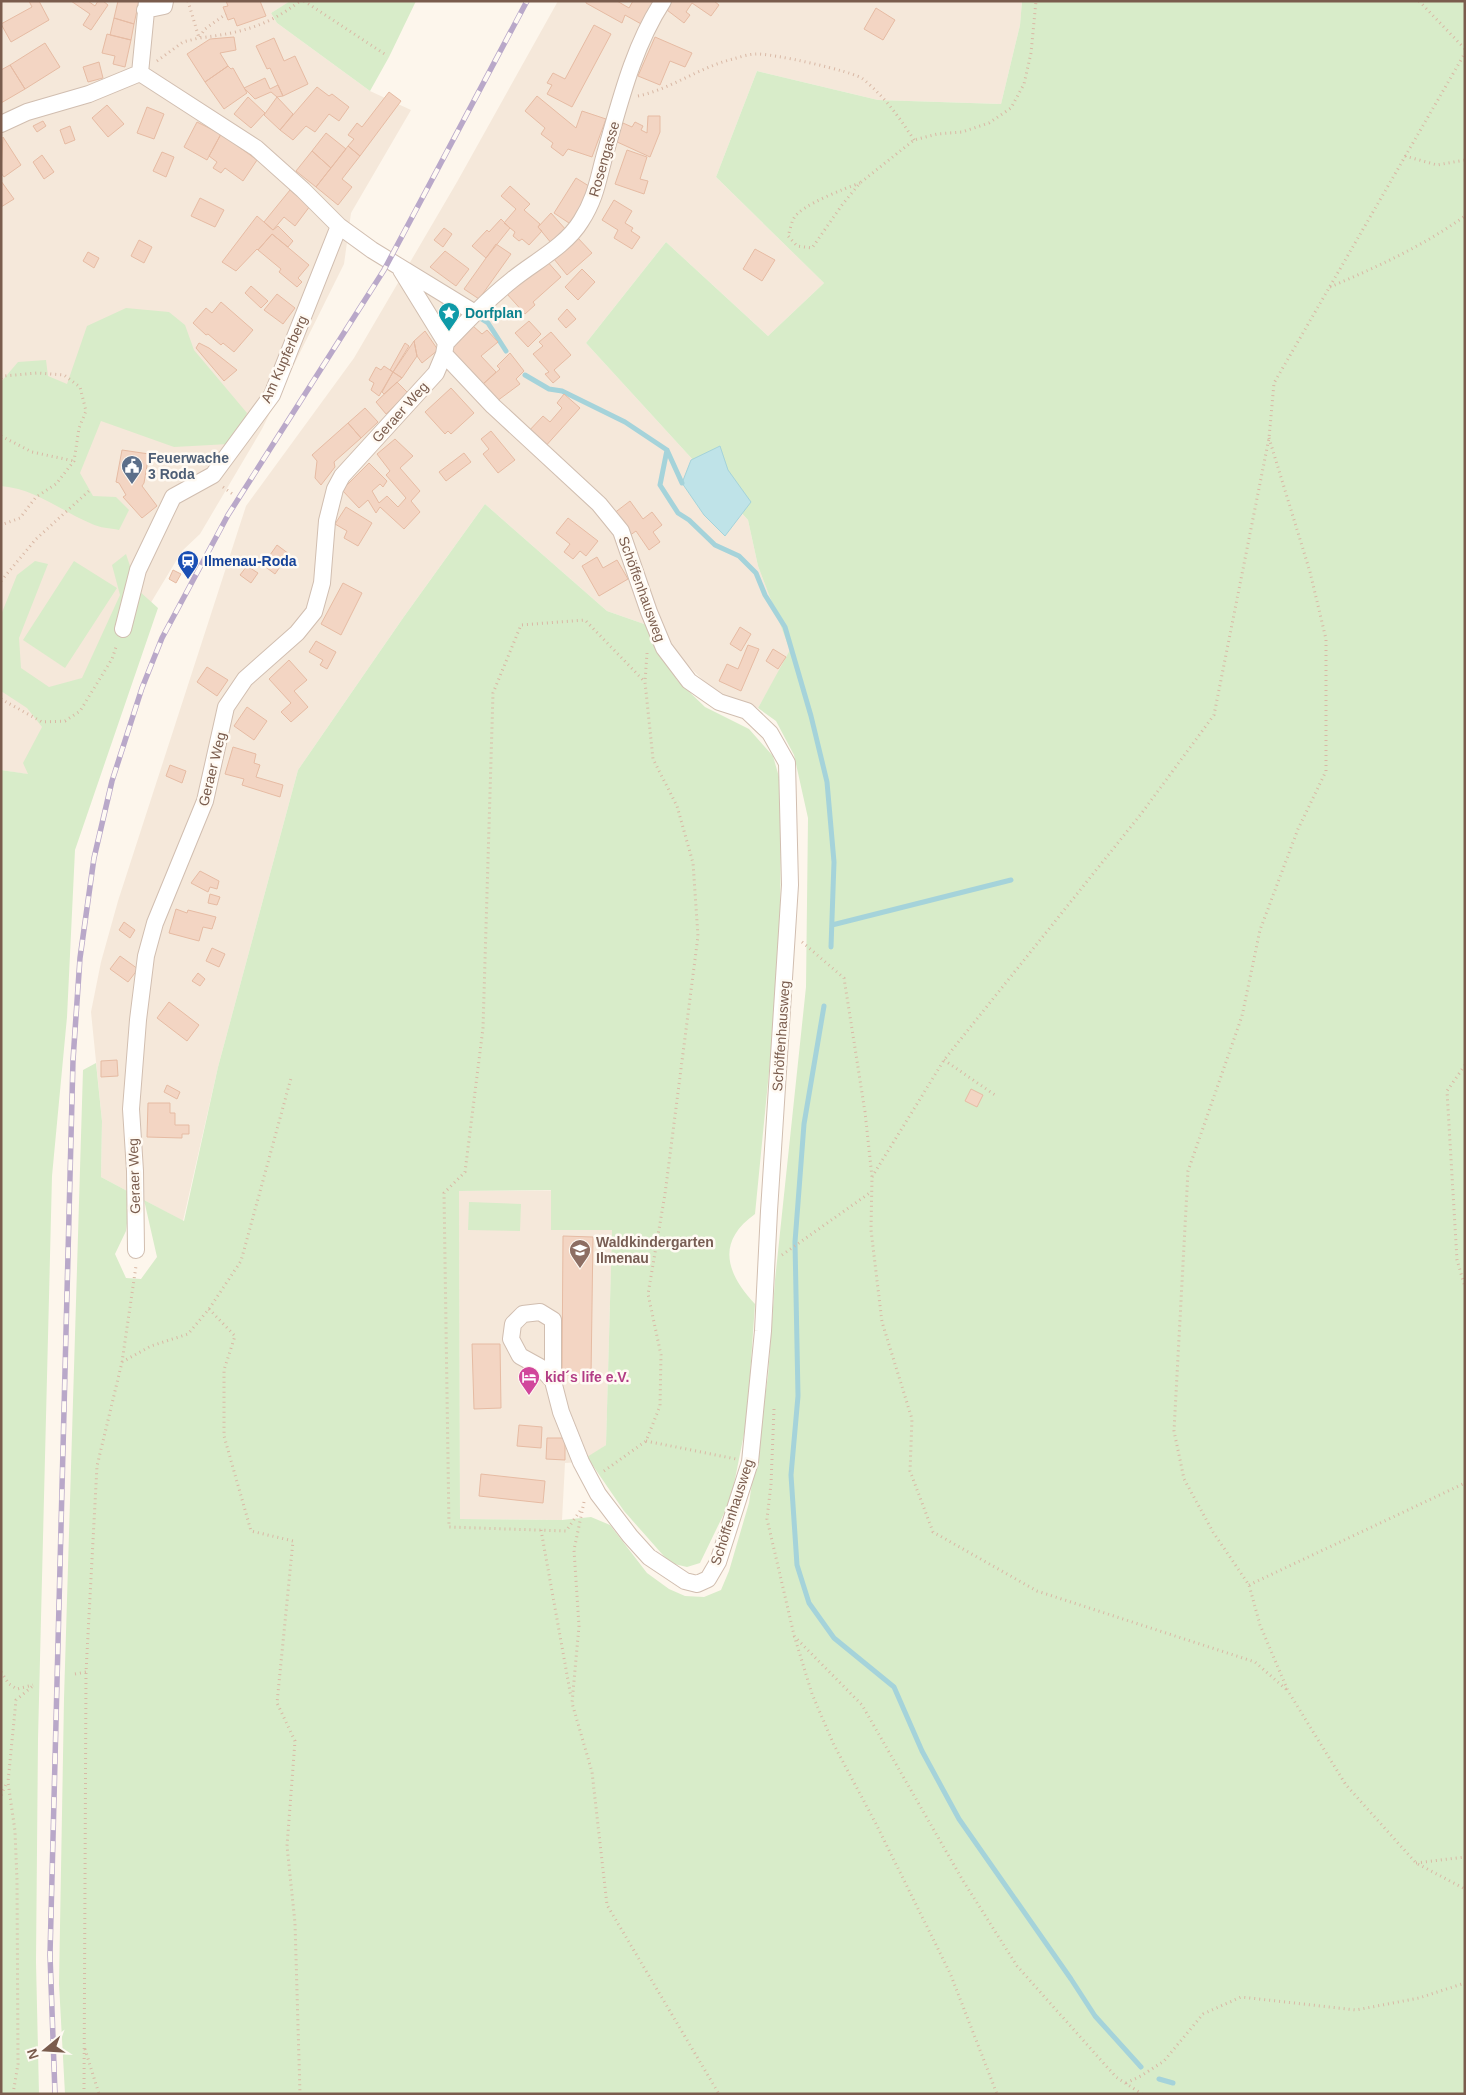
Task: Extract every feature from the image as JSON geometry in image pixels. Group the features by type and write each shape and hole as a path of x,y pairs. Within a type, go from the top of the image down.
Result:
{"street":[{"path":"140,73 146,6 164,6 165,1"},
{"name":"Rosengasse","path":"478,310 510,281 564,240 580,223 595,196 621,100 642,40 662,1"},
{"path":"1,124 27,112 89,94 140,73"},
{"path":"140,73 256,148 303,190 339,226 400,269 478,310 445,348 400,269"},
{"name":"Am Kupferberg","path":"123,629 138,570 173,497 213,476 272,395 339,226"},
{"name":"Schöffenhausweg","path":"445,348 493,406 600,504 621,531 649,612 664,648 689,681 719,702 746,710 770,733 787,763 790,885 763,1330 750,1462 718,1562 708,1579 697,1584 685,1581 649,1557 611,1513 591,1481 561,1412 554,1381"},
{"name":"Geraer Weg","path":"136,1250 135,1172 131,1109 138,1020 146,956 156,923 205,801 226,707 245,679 297,633 314,612 322,583 327,520 335,489 342,476 436,373 445,348"}],"path":[{"path":"188,1 199,38"},
{"path":"140,73 184,42 238,33 265,23 302,1 386,56"},
{"path":"860,184 845,188 810,205 795,216 788,236 797,246 812,248 842,205 860,184 914,140 937,134 962,132 989,123 1011,108 1024,84 1029,61 1036,1"},
{"path":"872,1177 944,1060 1135,822 1214,715 1269,438 1274,383 1465,51 1419,1"},
{"path":"199,38 206,29 226,14"},
{"path":"621,100 655,92 702,69 756,54 821,65 861,78 895,111 914,140"},
{"path":"1405,156 1436,165 1465,160"},
{"path":"1329,287 1388,262 1465,216"},
{"path":"1,378 4,376 37,373 64,375 80,387 86,411 79,428 74,461 56,484 36,497 20,518 1,525"},
{"path":"1,436 32,452 74,461"},
{"path":"1269,438 1310,572 1326,639 1326,771 1298,829 1260,930 1242,1016 1188,1171 1182,1246 1180,1336 1174,1431 1184,1479 1213,1532 1250,1585 1260,1625 1288,1691 1346,1785 1416,1863 1465,1889"},
{"path":"1,581 36,539 90,490"},
{"path":"229,492 234,495"},
{"path":"572,1703 579,1626 574,1550 582,1508 591,1481 646,1441 660,1406 661,1355 648,1294 666,1194 698,936 693,863 677,806 654,759 646,682 585,620 520,625 493,693 483,1028 465,1172 444,1192 449,1528 566,1531 582,1508"},
{"path":"1,699 42,722 65,721 80,711 112,659 123,629"},
{"path":"788,930 844,978 865,1112 872,1177 870,1230 882,1322 912,1418 910,1471 933,1532 1037,1591 1255,1662 1288,1691"},
{"path":"944,1060 995,1095"},
{"path":"1465,1065 1448,1091 1457,1260 1465,1287"},
{"path":"122,1362 151,1346 188,1334 242,1261 291,1078"},
{"path":"766,1267 872,1192"},
{"path":"84,2094 86,1672 96,1466 122,1362 135,1274 136,1250"},
{"path":"209,1308 235,1336 224,1370 224,1436 251,1531 293,1541 277,1703 295,1741 287,1846 295,1923 300,2094"},
{"path":"774,1407 771,1484 767,1519 794,1635 812,1694 834,1745 875,1822 950,1973 997,2094"},
{"path":"646,1441 750,1462"},
{"path":"1250,1585 1465,1483"},
{"path":"541,1530 572,1703 592,1772 607,1905 719,2094"},
{"path":"794,1635 862,1705 962,1879 1017,1966 1116,2077 1142,2094"},
{"path":"1,1672 9,1684 17,1689 34,1685 16,1700 8,1782 15,1831 17,1880 18,2064 13,2094"},
{"path":"75,1674 86,1672"},
{"path":"1,1795 8,1782"},
{"path":"1416,1863 1465,1857"},
{"path":"1126,2083 1141,2076 1164,2060 1203,2014 1241,1996 1356,2010 1419,1998 1465,1983"},
{"path":"84,2044 99,2094"}],"shaded area":[{"path":"1,1 290,1 271,13 277,23 370,91 411,110 351,213 344,264 262,429 200,534 182,551 126,644 57,779 1,770"},
{"path":"558,1 1022,1 1020,25 1001,104 878,100 757,71 716,177 824,283 768,336 666,242 586,343 748,520 758,566 791,651 758,708 718,695 647,625 607,611 485,504 403,618 298,770 218,1067 183,1221 101,1177 102,1121 91,1012 101,962 118,901 246,506 354,358 457,182"},
{"path":"612,1190 606,1445 581,1462 565,1463 562,1520 460,1519 459,1191"}],"green space":[{"path":"290,1 416,1 370,91 277,23 271,13"},
{"path":"1022,1 1465,1 1465,2094 65,2094 59,1984 64,1699 83,1070 96,1063 102,1121 101,1177 131,1193 126,1231 115,1254 126,1278 141,1279 157,1257 144,1200 184,1221 218,1067 298,770 403,618 485,504 607,611 647,625 677,680 705,707 749,729 773,756 781,784 780,960 755,1214 734,1236 729,1258 737,1281 755,1304 747,1419 731,1499 700,1563 687,1567 670,1563 624,1511 587,1457 606,1445 612,1230 551,1230 551,1190 459,1191 460,1519 562,1520 591,1517 610,1525 647,1573 669,1589 685,1596 704,1597 721,1590 729,1571 749,1503 768,1376 775,1280 806,987 808,818 794,755 776,721 758,708 790,650 758,566 748,520 586,343 666,242 768,336 824,283 716,177 757,71 878,100 1001,104 1020,25"},
{"path":"126,308 169,312 185,325 194,350 247,413 242,425 229,444 174,447 101,421 80,473 93,496 116,497 129,510 119,530 95,525 26,491 1,486 1,382 18,362 46,360 48,376 67,384 87,326"},
{"path":"126,554 138,590 158,608 75,850 67,1017 52,1176 38,1739 36,1962 39,2094 1,2094 1,770 28,774 23,763 42,727 27,708 1,691 1,615 17,575 35,561 48,564 19,638 21,668 49,687 82,678 120,595 112,565"},
{"path":"74,561 117,588 65,668 23,640"},
{"path":"469,1202 521,1204 520,1231 468,1230"}],"water":[{"path":"720,446 728,470 751,502 725,536 704,515 682,483 691,460"}],"building":[{"path":"29,1 39,1 49,20 11,42 1,24 32,7"},
{"path":"71,1 88,1 95,6 98,1 103,1 108,5 91,30 83,25 90,14"},
{"path":"118,1 139,1 134,24 114,18"},
{"path":"226,1 260,1 266,16 237,26 234,18 228,20 223,7 228,6"},
{"path":"586,1 617,1 629,8 633,1 656,1 643,25 625,15 622,23 586,3"},
{"path":"667,1 714,1 719,5 711,16 692,3 686,12 690,15 684,23 663,7"},
{"path":"876,8 895,20 883,40 864,29"},
{"path":"114,18 134,24 131,40 110,35"},
{"path":"594,25 611,34 572,107 547,94 552,85 547,83 553,73 565,79"},
{"path":"107,34 131,40 125,67 113,64 115,56 102,53"},
{"path":"234,37 236,50 220,53 228,66 205,82 187,54 210,39"},
{"path":"655,37 692,53 685,67 670,61 660,85 638,76"},
{"path":"274,38 284,61 295,56 308,84 283,96 270,68 267,69 256,46"},
{"path":"45,43 60,67 25,89 10,65"},
{"path":"99,62 103,78 88,82 83,67"},
{"path":"10,65 25,89 1,103 1,70"},
{"path":"228,66 231,69 233,68 247,93 224,109 205,82"},
{"path":"265,78 270,89 278,85 283,96 277,97 271,92 255,99 244,88"},
{"path":"317,87 329,96 332,94 349,107 339,121 329,114 315,132 306,126 293,140 280,130"},
{"path":"389,92 401,101 360,156 348,146 354,139 348,135 357,123 362,127"},
{"path":"537,96 576,128 582,111 606,119 592,157 568,149 563,156 551,147 553,143 541,134 545,128 525,111"},
{"path":"248,97 265,113 251,128 234,114"},
{"path":"277,97 293,114 280,130 264,115"},
{"path":"107,105 124,124 108,137 92,118"},
{"path":"147,107 164,114 154,139 137,133"},
{"path":"648,116 660,116 660,132 650,157 615,141 623,123 632,127 635,122 643,126 641,130 647,133"},
{"path":"43,121 46,126 37,132 33,126"},
{"path":"197,122 221,134 207,160 184,147"},
{"path":"70,126 75,140 65,144 60,130"},
{"path":"326,133 346,149 331,168 312,151"},
{"path":"221,134 257,160 243,181 225,168 221,173 213,168 217,162 209,156"},
{"path":"3,137 21,165 4,177 1,173"},
{"path":"348,146 360,156 342,179 352,187 338,205 316,187"},
{"path":"627,150 647,157 640,179 648,181 644,194 615,184"},
{"path":"312,151 331,168 316,187 296,171"},
{"path":"162,152 174,157 166,177 153,171"},
{"path":"42,155 54,172 44,179 33,162"},
{"path":"576,178 592,188 572,225 554,213"},
{"path":"1,181 14,199 1,207"},
{"path":"510,186 530,204 524,210 540,224 538,227 542,231 529,245 522,239 519,241 513,236 515,232 504,223 516,209 501,196"},
{"path":"290,190 310,206 295,226 284,217 273,230 264,222"},
{"path":"200,198 224,210 215,227 191,216"},
{"path":"614,200 632,211 625,223 633,228 631,231 640,237 632,249 614,238 618,230 602,220"},
{"path":"551,213 567,231 552,244 538,227"},
{"path":"257,216 273,230 278,226 293,241 288,247 272,234 236,271 222,262"},
{"path":"501,219 510,228 486,258 472,246"},
{"path":"444,228 452,234 443,247 434,240"},
{"path":"272,234 309,265 298,278 302,282 297,287 279,272 281,269 258,250"},
{"path":"577,237 592,253 567,275 554,259"},
{"path":"139,240 152,247 144,263 131,256"},
{"path":"496,244 511,254 479,299 464,289"},
{"path":"755,249 775,260 762,281 743,269"},
{"path":"445,251 469,269 456,286 430,267"},
{"path":"88,252 99,258 94,268 83,261"},
{"path":"546,260 561,277 533,302 535,305 525,314 507,294"},
{"path":"582,269 595,282 578,300 565,287"},
{"path":"251,286 268,301 261,308 245,293"},
{"path":"277,294 295,308 283,324 264,310"},
{"path":"221,302 253,330 234,352 223,343 221,345 208,334 206,335 193,323 206,308 212,313"},
{"path":"567,309 576,319 566,328 558,319"},
{"path":"529,321 541,334 528,347 515,333"},
{"path":"473,326 482,334 487,330 498,342 481,356 496,372 482,385 451,349"},
{"path":"425,331 438,350 422,363 417,356 414,341"},
{"path":"551,332 571,355 554,370 560,377 553,383 545,374 549,372 533,354 543,346 539,342"},
{"path":"414,341 417,356 402,378 393,372"},
{"path":"199,343 209,348 237,370 224,381 196,348"},
{"path":"405,343 409,346 393,372 390,370"},
{"path":"510,353 524,371 516,379 520,384 497,401 482,385 500,369 497,366"},
{"path":"384,366 393,372 379,396 371,390 374,383 369,380 376,367 381,370"},
{"path":"393,372 402,378 384,394 382,392"},
{"path":"397,382 408,393 386,414 376,402"},
{"path":"451,388 474,413 451,434 448,431 445,434 425,412"},
{"path":"564,394 580,408 543,449 526,434 543,416 550,422 562,408 557,403"},
{"path":"365,408 378,422 361,438 348,423"},
{"path":"348,423 361,438 334,462 335,467 321,485 315,478 317,461 312,455"},
{"path":"491,431 515,460 498,473 483,454 489,449 481,439"},
{"path":"395,439 413,456 400,468 420,491 411,501 420,512 404,529 380,507 376,513 368,500 359,508 342,490 369,463 387,481 383,487 380,484 372,491 379,503 387,496 398,507 406,498 386,475 390,471 377,454"},
{"name":"Feuerwache 3 Roda","path":"122,450 149,454 142,486 157,506 142,518 123,497 126,495 119,483 116,482"},
{"path":"464,453 471,462 446,481 439,472"},
{"path":"630,501 643,519 652,512 662,525 653,532 660,542 649,550 636,531 629,536 613,514"},
{"path":"346,507 372,523 358,546 344,538 347,531 335,524"},
{"path":"568,518 598,541 586,556 580,551 573,559 564,552 570,544 556,533"},
{"path":"277,545 289,554 275,574 263,565"},
{"path":"597,557 603,568 617,560 628,579 599,596 582,566"},
{"path":"247,566 258,573 251,583 240,575"},
{"path":"173,570 181,574 176,583 169,579"},
{"path":"343,583 362,593 341,635 321,624"},
{"path":"740,627 751,634 741,651 730,644"},
{"path":"316,641 336,652 327,669 320,665 323,660 309,652"},
{"path":"748,645 759,649 741,691 719,681 727,664 738,669"},
{"path":"773,649 786,657 778,669 766,661"},
{"path":"289,660 307,680 294,691 308,707 291,722 281,712 291,703 269,679"},
{"path":"207,667 228,680 217,696 197,682"},
{"path":"247,707 267,721 254,740 234,726"},
{"path":"233,747 256,754 254,763 260,765 256,777 283,785 280,797 242,785 244,779 225,774"},
{"path":"170,765 186,771 182,783 166,776"},
{"path":"200,871 219,881 217,889 210,887 208,892 191,883"},
{"path":"210,894 220,897 217,905 208,903"},
{"path":"176,909 187,913 188,910 216,917 212,929 203,927 199,941 169,933"},
{"path":"124,922 135,930 130,938 119,930"},
{"path":"212,948 225,954 219,967 206,961"},
{"path":"120,956 138,969 128,982 110,969"},
{"path":"198,973 205,979 200,986 192,981"},
{"path":"169,1002 199,1025 187,1041 157,1018"},
{"path":"117,1060 118,1076 101,1077 101,1061"},
{"path":"167,1085 180,1092 177,1099 164,1092"},
{"path":"971,1089 983,1095 977,1107 965,1101"},
{"path":"148,1103 170,1103 170,1113 175,1113 175,1125 189,1125 189,1134 182,1134 182,1138 147,1137"},
{"path":"563,1236 593,1237 591,1376 562,1375"},
{"path":"472,1344 500,1344 501,1408 474,1409"},
{"path":"519,1425 542,1427 541,1448 517,1446"},
{"path":"547,1438 565,1438 565,1460 546,1459"},
{"path":"481,1474 545,1481 543,1503 479,1496"}],"waterway":[{"path":"480,318 488,323 506,351"},
{"path":"525,375 549,389 562,391 625,422 667,450 682,483"},
{"path":"667,450 660,485 678,513 689,520 715,545 739,556 756,573 765,595 785,627 811,716 827,782 834,862 831,947"},
{"path":"832,925 1011,880"},
{"path":"824,1006 804,1124 795,1242 798,1396 791,1475 797,1565 809,1603 834,1638 894,1687 922,1751 959,1819 1095,2016 1141,2067"},
{"path":"1159,2079 1173,2083"}],"railway":[{"path":"55,2094 50,1955 73,1060 80,958 94,858 112,781 142,688 162,638 228,515 384,270 527,1"}],"place":[{"name":"Dorfplan","path":"449,332"},
{"name":"Feuerwache 3 Roda","path":"132,485"},
{"name":"Ilmenau-Roda","path":"188,580"},
{"name":"Waldkindergarten Ilmenau","path":"580,1269"},
{"name":"kid´s life e.V.","path":"529,1396"}]}
